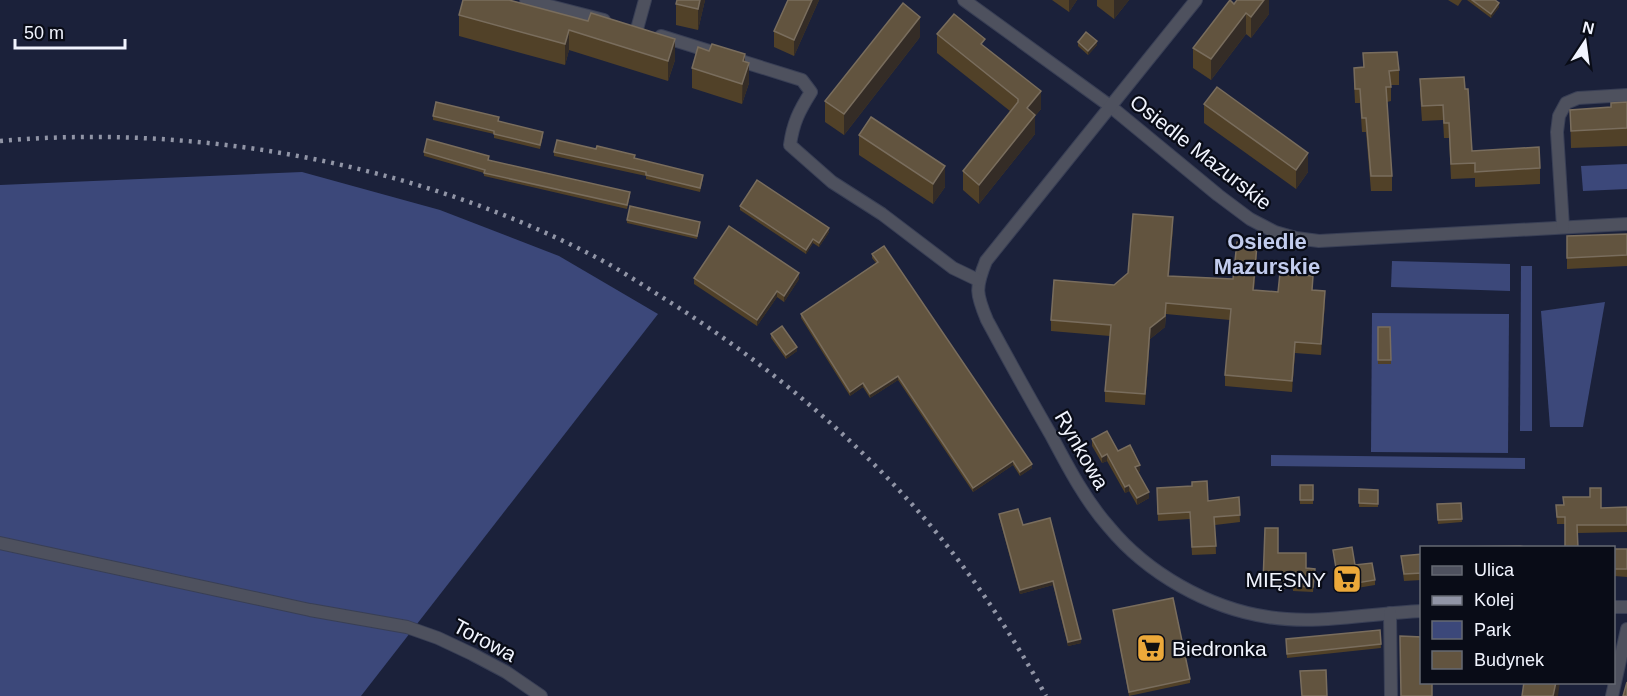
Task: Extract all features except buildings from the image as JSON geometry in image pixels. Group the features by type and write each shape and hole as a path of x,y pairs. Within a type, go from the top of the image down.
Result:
{"street":[{"path":"526,0 627,26 802,80 811,92 799,110 793,126 790,145 832,182 882,214 953,268 978,280 986,261 1196,0"},
{"path":"627,26 645,0"},
{"name":"Osiedle Mazurskie","path":"964,0 1110,106 1218,195 1250,219 1272,231 1296,238 1319,241 1627,224"},
{"path":"1563,227 1557,132 1559,116 1566,103 1578,98 1627,96"},
{"name":"Rynkowa","path":"978,280 978,298 987,320 1084,496 1109,528 1161,574 1228,607 1269,617 1319,621 1420,611"},
{"name":"Torowa","path":"0,543 310,610 407,627 438,638 481,658 541,696"},
{"path":"1390,613 1391,696"},
{"path":"1615,683 1627,629"}],"green space":[{"path":"1627,164 1627,189 1583,191 1581,166"},
{"path":"302,172 440,210 559,256 658,314 361,696 0,696 0,185"},
{"path":"1392,261 1510,264 1510,291 1391,287"},
{"path":"1521,266 1532,266 1532,431 1520,431"},
{"path":"1605,302 1583,427 1550,427 1541,311"},
{"path":"1372,313 1509,314 1508,453 1371,452"},
{"path":"1271,455 1525,458 1525,469 1271,466"}],"railway":[{"path":"0,141 77,137 154,139 232,146 310,158 386,176 461,199 534,228 603,261 673,304 737,348 797,395 855,446 929,523 966,570 1000,619 1046,696"}],"place":[{"name":"MIĘSNY","path":"1347,579"},
{"name":"Biedronka","path":"1151,648"}],"district":[{"name":"Osiedle Mazurskie","path":"1267,254"}]}
